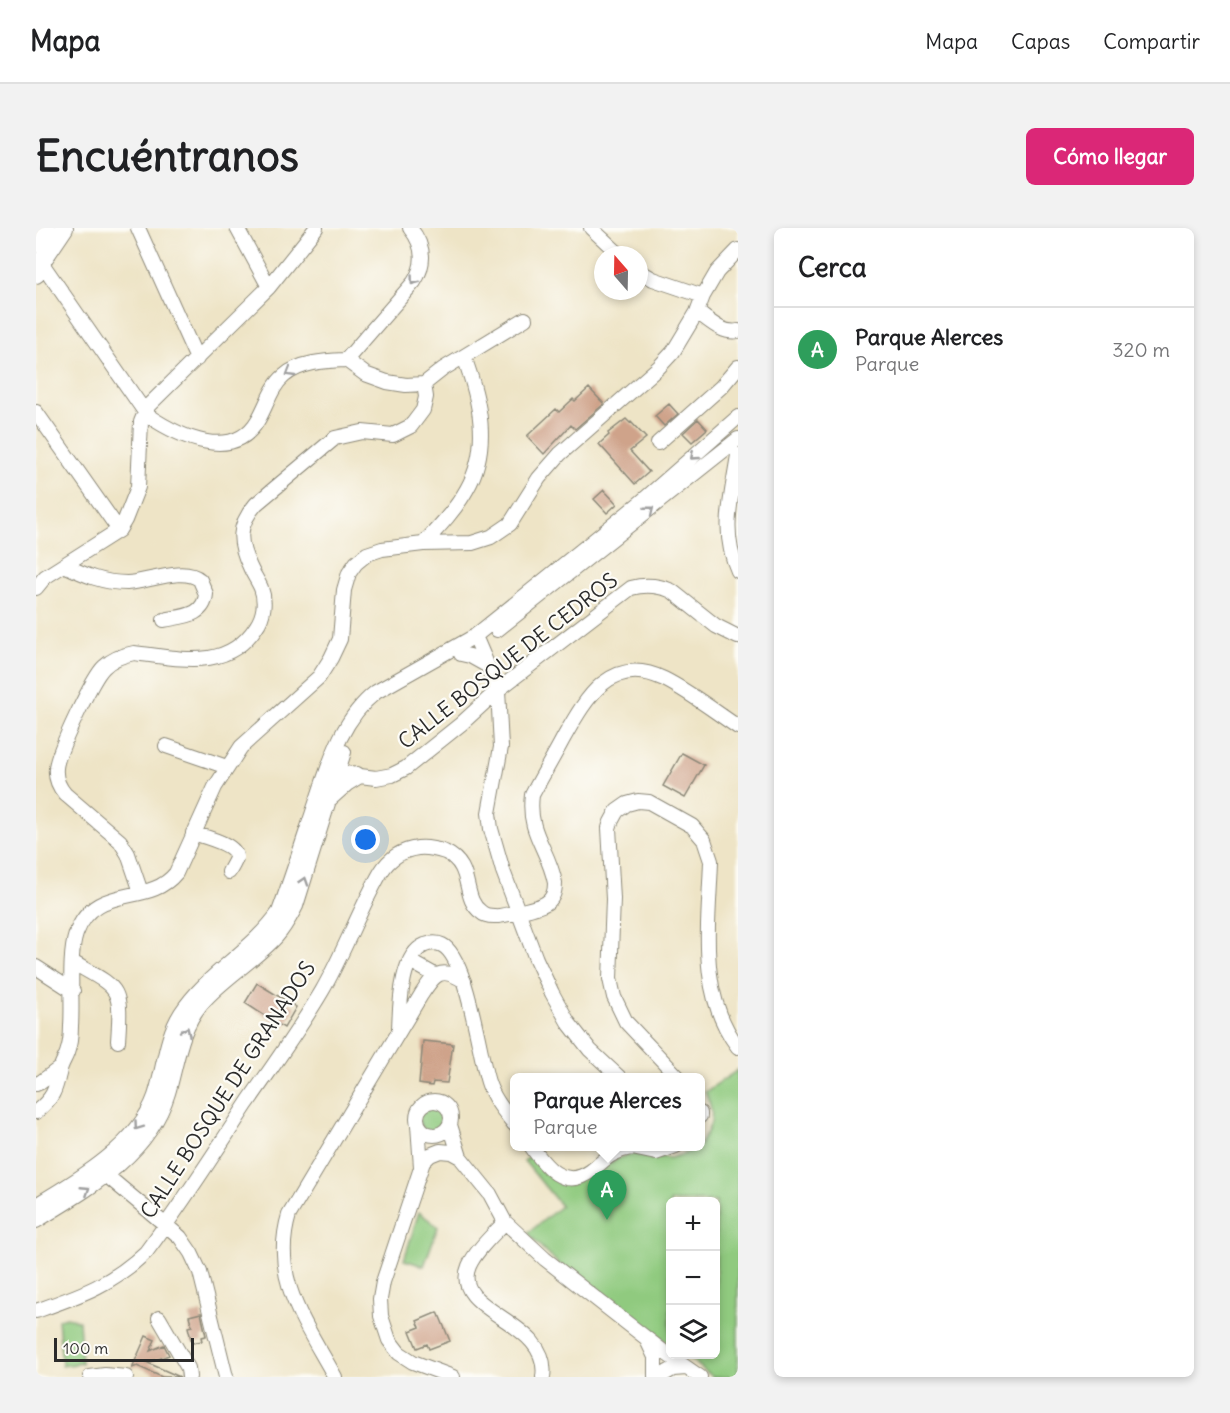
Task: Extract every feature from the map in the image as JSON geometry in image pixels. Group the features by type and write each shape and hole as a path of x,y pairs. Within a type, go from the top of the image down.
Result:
{"main road":[{"path":"36,243 46,228"},
{"path":"39,268 64,228"}],"street":[{"path":"138,228 197,359"},
{"path":"237,228 269,287"},
{"path":"147,415 147,407 151,402 269,287 316,228"},
{"path":"346,360 421,272 423,257 421,244 410,228"},
{"path":"591,228 610,246"},
{"path":"36,1112 45,1105 58,1086 60,1068 68,1051 75,935 85,916 100,903 156,888 173,877 227,766 241,747 319,677 331,658 340,639 344,590 349,573 357,563 368,554 382,549 423,544 472,543 491,537 510,524 539,478 560,454 673,352 698,312 703,296 717,272 738,250"},
{"path":"39,268 147,415 188,437 210,443 231,441 244,435 255,424 275,385 295,369 314,362 346,360 365,374 387,382 406,385 424,384 443,369 525,319"},
{"path":"648,276 703,296"},
{"path":"698,312 712,324 729,333 738,331"},
{"path":"423,544 468,488 477,466 482,435 480,409 464,357"},
{"path":"658,443 721,387 738,367"},
{"path":"141,892 128,854 120,841 65,794 57,780 58,759 96,676 110,662 125,655 134,653 197,660 218,657 233,651 249,638 260,621 264,605 261,588 243,549 240,532 245,517 256,504 335,438 362,432 393,435 411,426 420,416 425,404 424,384"},
{"path":"36,412 119,530"},
{"path":"36,565 40,583 119,530 131,509 138,487 141,422 142,417 147,415"},
{"path":"36,1221 101,1171 136,1148 156,1124 168,1095 182,1038 200,1005 276,937 288,921 299,897 327,803 332,769 344,751 354,727 370,705 461,654 738,417"},
{"path":"36,1205 101,1171 129,1138 155,1097 171,1034 180,1015 191,999 211,978 267,930 279,912 347,725 364,702 376,692 477,640 738,439"},
{"path":"738,455 727,528 731,552 738,572"},
{"path":"64,565 86,576 127,583 185,573 196,576 206,594 202,608 194,614 164,620"},
{"name":"CALLE BOSQUE DE CEDROS","path":"332,769 360,777 385,777 406,768 461,724 498,690 626,591 638,586 651,585 672,591 716,626 738,637"},
{"path":"477,640 498,690 501,747 489,813 491,829 503,871 536,959 568,1022 590,1050 616,1073"},
{"path":"461,654 470,656 488,666"},
{"name":"CALLE BOSQUE DE GRANADOS","path":"36,1311 84,1294 109,1282 147,1252 305,1018 328,979 381,873 390,861 414,849 430,848 446,853 459,862 472,901 481,912 498,916 546,904 554,892 554,878 534,830 530,812 532,795 584,702 596,688 611,678 630,672 649,674 664,679 738,727"},
{"path":"166,746 227,766"},
{"path":"327,803 342,788 360,777 344,751"},
{"path":"675,1073 627,1022 617,1006 612,988 610,970 613,899 609,828 617,811 627,804 644,801 661,808 692,826 707,847 711,861 707,958 711,985 717,1008 738,1047"},
{"path":"194,833 234,850 236,858 229,872"},
{"path":"398,1034 402,986 410,961 420,947 432,942 444,945 454,956 464,981 488,1082 510,1119"},
{"path":"410,961 435,975"},
{"path":"72,962 114,988 119,998 120,1010 117,1041"},
{"path":"36,966 73,991"},
{"path":"335,1377 291,1293 283,1261 284,1238 289,1215 435,975 444,972 455,974 464,981"},
{"path":"402,986 421,995"},
{"path":"36,1084 60,1068"},
{"path":"418,1125 423,1132 438,1135 450,1125 452,1118 450,1110 438,1100 430,1100 418,1110 416,1118 421,1167"},
{"path":"450,1125 460,1157 490,1194 505,1222 566,1277 700,1377"},
{"path":"438,1135 440,1151"},
{"path":"453,1377 413,1362 399,1353 389,1340 381,1316 380,1299 383,1282 426,1158 440,1151 451,1152 460,1157"},
{"path":"535,1151 549,1170 567,1178 586,1174 612,1154 622,1151"},
{"path":"101,1171 180,1237 200,1272 226,1377"},
{"path":"505,1222 470,1262 467,1275 468,1287 482,1304 525,1334 535,1344 543,1358 543,1377"},
{"path":"159,1318 188,1368 189,1377"},
{"path":"644,1336 655,1357 657,1377 673,1369 686,1368"},
{"path":"90,1377 105,1375 126,1377"}],"green space":[{"path":"738,1070 738,1377 713,1377 690,1359 720,1359 720,1197 666,1197 666,1341 576,1278 542,1249 528,1233 561,1206 524,1161 531,1156 540,1169 552,1178 608,1163 631,1153 670,1158 689,1151 705,1151 705,1136 711,1123 711,1108 705,1092"},
{"path":"434,1103 440,1104 448,1112 448,1124 440,1132 434,1133 428,1132 420,1124 419,1118 420,1112 428,1104"},
{"path":"419,1212 438,1227 424,1266 404,1260"},
{"path":"67,1317 79,1321 82,1363 62,1366 58,1319"}],"building":[{"path":"589,388 604,404 575,429 571,425 544,454 527,436 556,409 559,412"},
{"path":"669,404 678,414 664,426 655,416"},
{"path":"626,419 646,438 630,451 649,472 635,484 599,444 609,435 608,433"},
{"path":"698,419 707,429 692,442 683,433"},
{"path":"604,490 617,504 607,513 594,499"},
{"path":"682,753 704,765 685,798 663,786"},
{"path":"257,983 296,1007 284,1028 245,1003"},
{"path":"423,1041 453,1044 447,1083 433,1082 432,1086 419,1084"},
{"path":"438,1312 450,1341 429,1349 427,1344 417,1348 410,1331 420,1327 417,1321"},
{"path":"201,1313 206,1336 201,1337 202,1341 192,1343 188,1327 192,1326 189,1316"},
{"path":"146,1336 155,1340 150,1351 164,1345 169,1355 148,1363 180,1377 162,1377 137,1366 132,1368"}],"place":[{"name":"Parque Alerces","path":"607,1220"}]}
